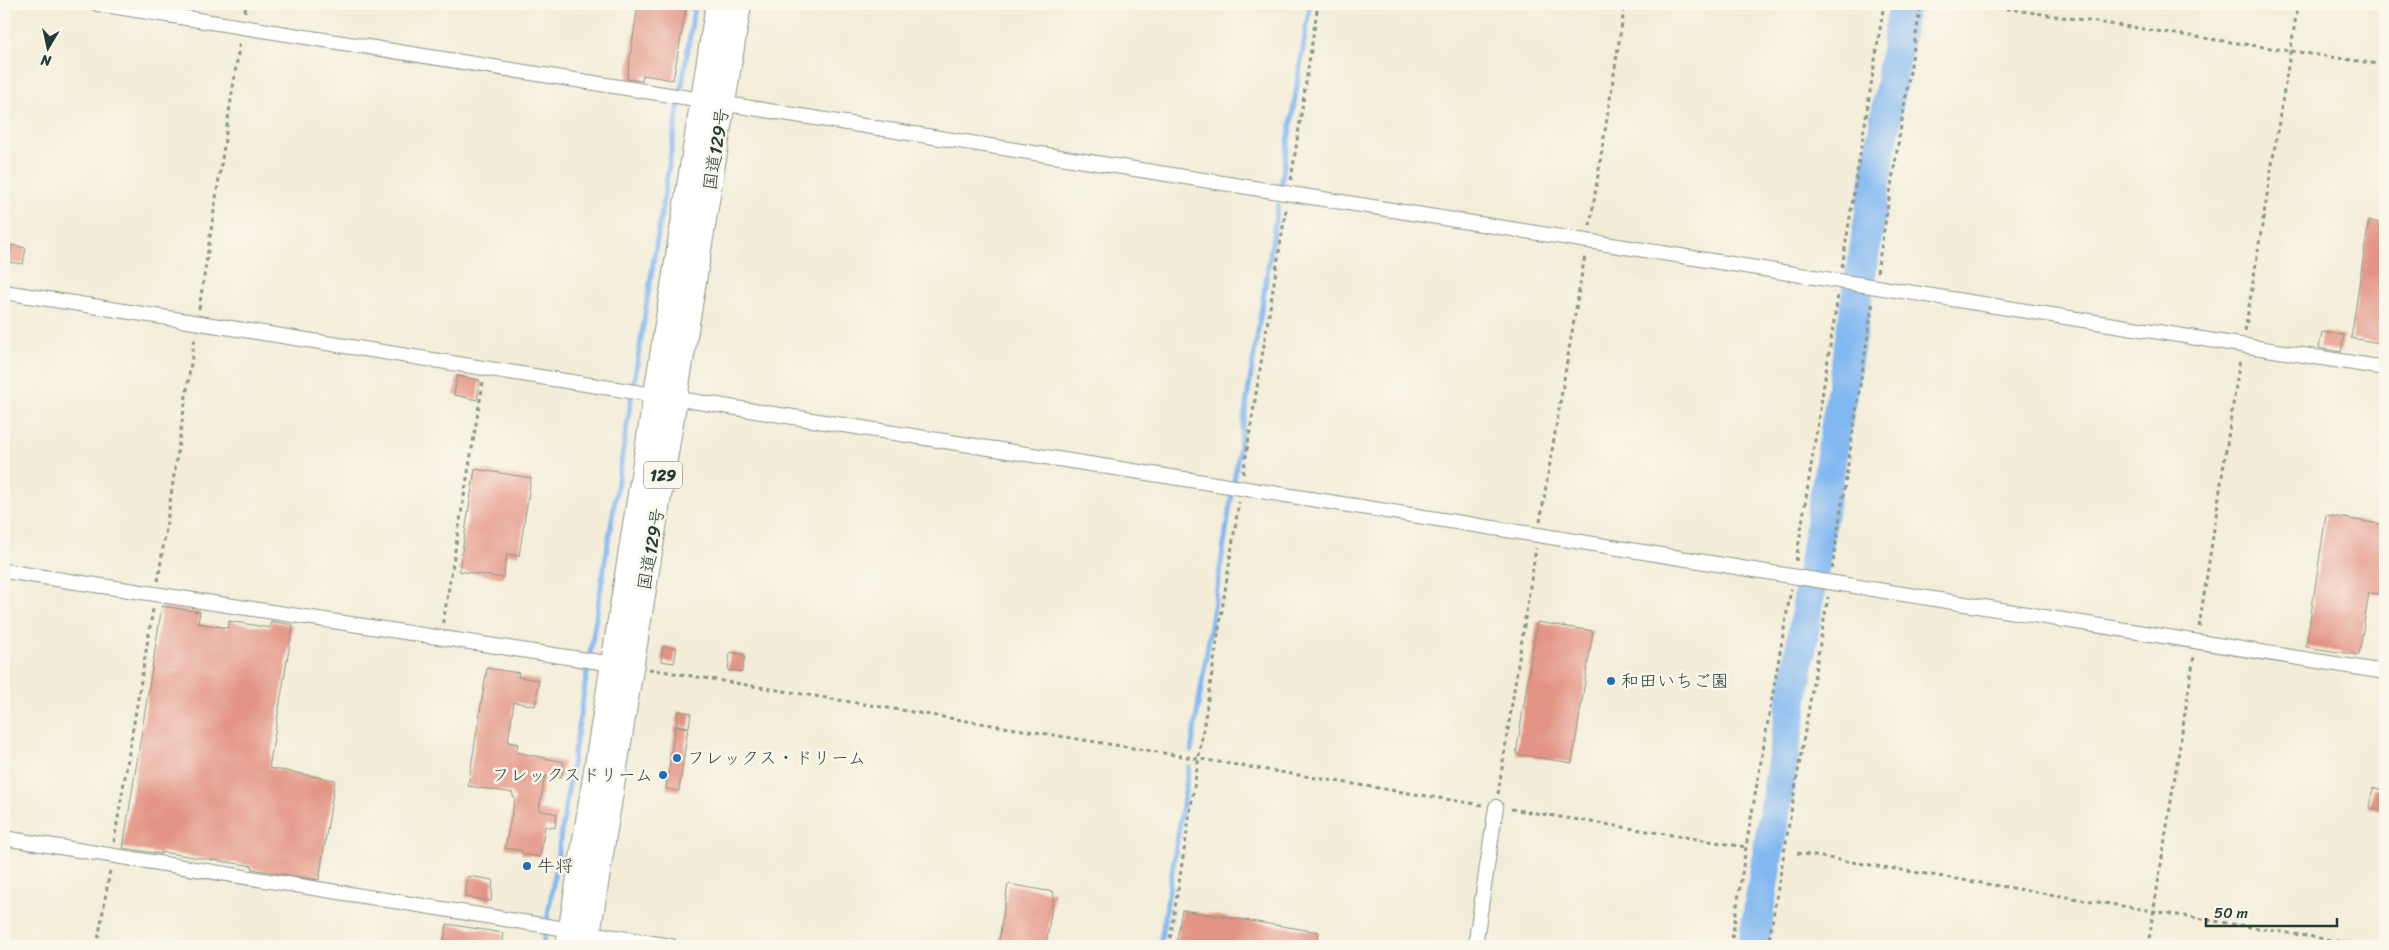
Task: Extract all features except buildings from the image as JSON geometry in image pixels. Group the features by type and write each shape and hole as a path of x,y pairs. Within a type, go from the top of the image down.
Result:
{"highway":[{"name":"国道129号","path":"567,935 605,663 648,394 696,100 718,4"},
{"name":"国道129号","path":"696,100 739,4"}],"street":[{"path":"98,4 2385,368"},
{"path":"4,292 1538,535 2385,672"},
{"path":"4,571 156,596 605,663"},
{"path":"1475,946 1496,807"},
{"path":"4,838 112,854 567,935 671,946"}],"path":[{"path":"97,946 156,596 246,4"},
{"path":"1496,807 1538,535 1625,4"},
{"path":"1768,946 1873,288 1921,4"},
{"path":"1976,4 2385,65"},
{"path":"2148,946 2242,346 2298,4"},
{"path":"440,638 485,369"},
{"path":"1731,946 1746,846 1797,577"},
{"path":"605,663 1746,846"},
{"path":"1797,853 2368,946"}],"waterway":[{"path":"543,946 695,4"},
{"path":"1281,186 1310,4"},
{"path":"1753,946 1904,4"},
{"path":"1191,751 1278,205"},
{"path":"1160,946 1189,767"}],"place":[{"name":"和田いちご園","path":"1611,681"},
{"name":"フレックス・ドリーム","path":"677,758"},
{"name":"フレックスドリーム","path":"663,775"},
{"name":"牛将","path":"527,866"}]}
